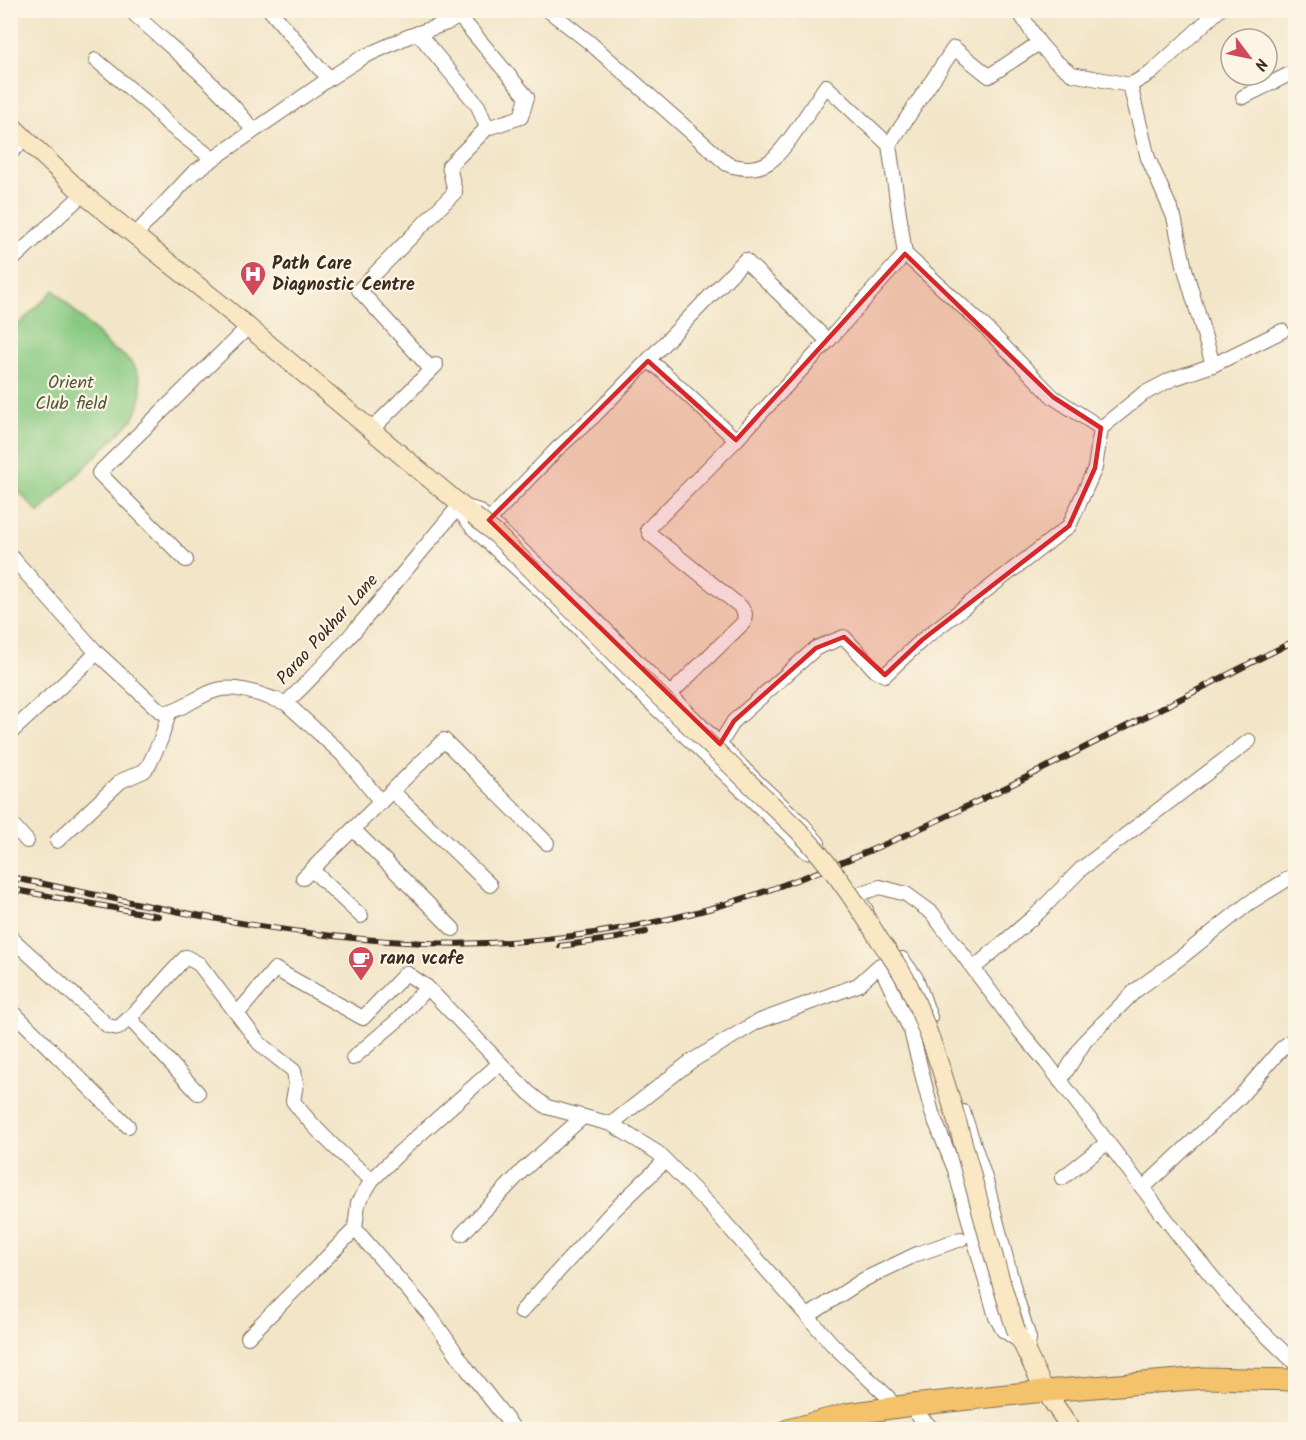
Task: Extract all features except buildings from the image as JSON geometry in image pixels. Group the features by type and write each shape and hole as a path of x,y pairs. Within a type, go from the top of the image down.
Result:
{"main road":[{"path":"10,124 83,194 474,513 819,852 848,890 908,983 926,1028 975,1183 986,1235 1022,1343 1045,1391 1072,1430"},
{"path":"788,1430 848,1414 1045,1391 1204,1378 1296,1380"}],"street":[{"path":"130,10 228,99 253,130"},
{"path":"270,10 330,78"},
{"path":"548,10 589,42 728,164 735,167 756,168 770,162 787,142 826,86 889,145 905,255 984,326 1053,397 1101,428"},
{"path":"1018,10 1039,43 1054,60 1072,74 1130,85 1151,73 1219,10"},
{"path":"135,235 193,173 330,78 363,57 447,23 465,13 527,97 521,117 487,128 449,166 455,192 359,290 434,367 371,430"},
{"path":"418,33 478,106 487,128"},
{"path":"889,145 954,48 989,76 1039,43"},
{"path":"96,60 153,108 168,124 213,159"},
{"path":"1243,97 1296,71"},
{"path":"1130,85 1148,158 1174,217 1185,269 1213,365"},
{"path":"10,153 26,139"},
{"path":"10,262 83,194"},
{"path":"656,708 744,622 745,614 741,607 650,534 648,529 736,440 905,255"},
{"name":"Parao Pokhar Lane","path":"169,713 193,699 228,688 286,703 318,672 357,628 474,513 557,449 595,415 745,260 828,341"},
{"path":"186,560 99,473 248,327"},
{"path":"710,760 734,721 816,648 844,637 876,671 885,675 922,640 1069,525 1095,468 1101,428 1143,394 1213,365 1282,331"},
{"path":"648,361 660,369 736,440"},
{"path":"461,513 474,513 580,604 670,694 803,825 818,843 807,852 656,708 562,610 474,529 461,513"},
{"path":"10,555 97,653 160,712 169,713 161,739 144,771 121,782 57,841"},
{"path":"10,733 97,653"},
{"path":"286,703 342,754 381,802"},
{"path":"361,916 308,874 444,740 547,843"},
{"path":"974,968 1038,913 1081,869 1249,741"},
{"path":"392,791 490,885"},
{"path":"10,822 27,841"},
{"path":"353,829 453,929"},
{"path":"1060,1081 1085,1041 1135,991 1249,903 1296,874"},
{"path":"612,1124 690,1062 757,1022 858,985 880,965 911,1031 932,1113 955,1170 996,1317 1003,1330 1022,1343 1029,1338 986,1181 920,985 860,901 859,896 880,887 906,894 932,913 1019,1030 1236,1306 1296,1364"},
{"path":"10,937 108,1026 118,1028 130,1019 186,957 199,964 260,1044 294,1071 296,1084 293,1101 301,1111 349,1161 372,1180"},
{"path":"238,1013 275,969 363,1018 406,973 427,987 529,1093 548,1107 612,1124 658,1154 712,1208 833,1345 887,1396 917,1414 934,1430"},
{"path":"353,1058 399,1019 427,987"},
{"path":"10,1009 128,1126"},
{"path":"130,1019 198,1093"},
{"path":"1143,1188 1239,1098 1281,1049 1296,1037"},
{"path":"249,1336 355,1229 358,1203 372,1180 500,1063"},
{"path":"462,1234 523,1170 583,1117"},
{"path":"1062,1178 1107,1143"},
{"path":"521,1312 612,1212 665,1161"},
{"path":"355,1229 429,1314 468,1370 515,1430"},
{"path":"808,1316 863,1280 917,1254 961,1239"}],"highlighted area":[{"path":"905,254 1053,397 1101,428 1095,468 1069,526 922,640 885,675 844,637 816,648 734,721 720,744 489,520 648,361 736,440"}],"green space":[{"name":"Orient Club field","path":"54,290 112,349 130,361 139,378 141,397 134,418 39,513 11,483 13,467 10,464 11,332"}],"railway":[{"path":"10,877 207,917 306,933 356,938 452,944 500,943 596,933 691,914 818,872 894,840 1005,788 1296,640"},
{"path":"10,889 158,916"},
{"path":"560,946 646,932"}],"place":[{"name":"Path Care Diagnostic Centre","path":"253,297"},
{"name":"rana vcafe","path":"361,982"}]}
